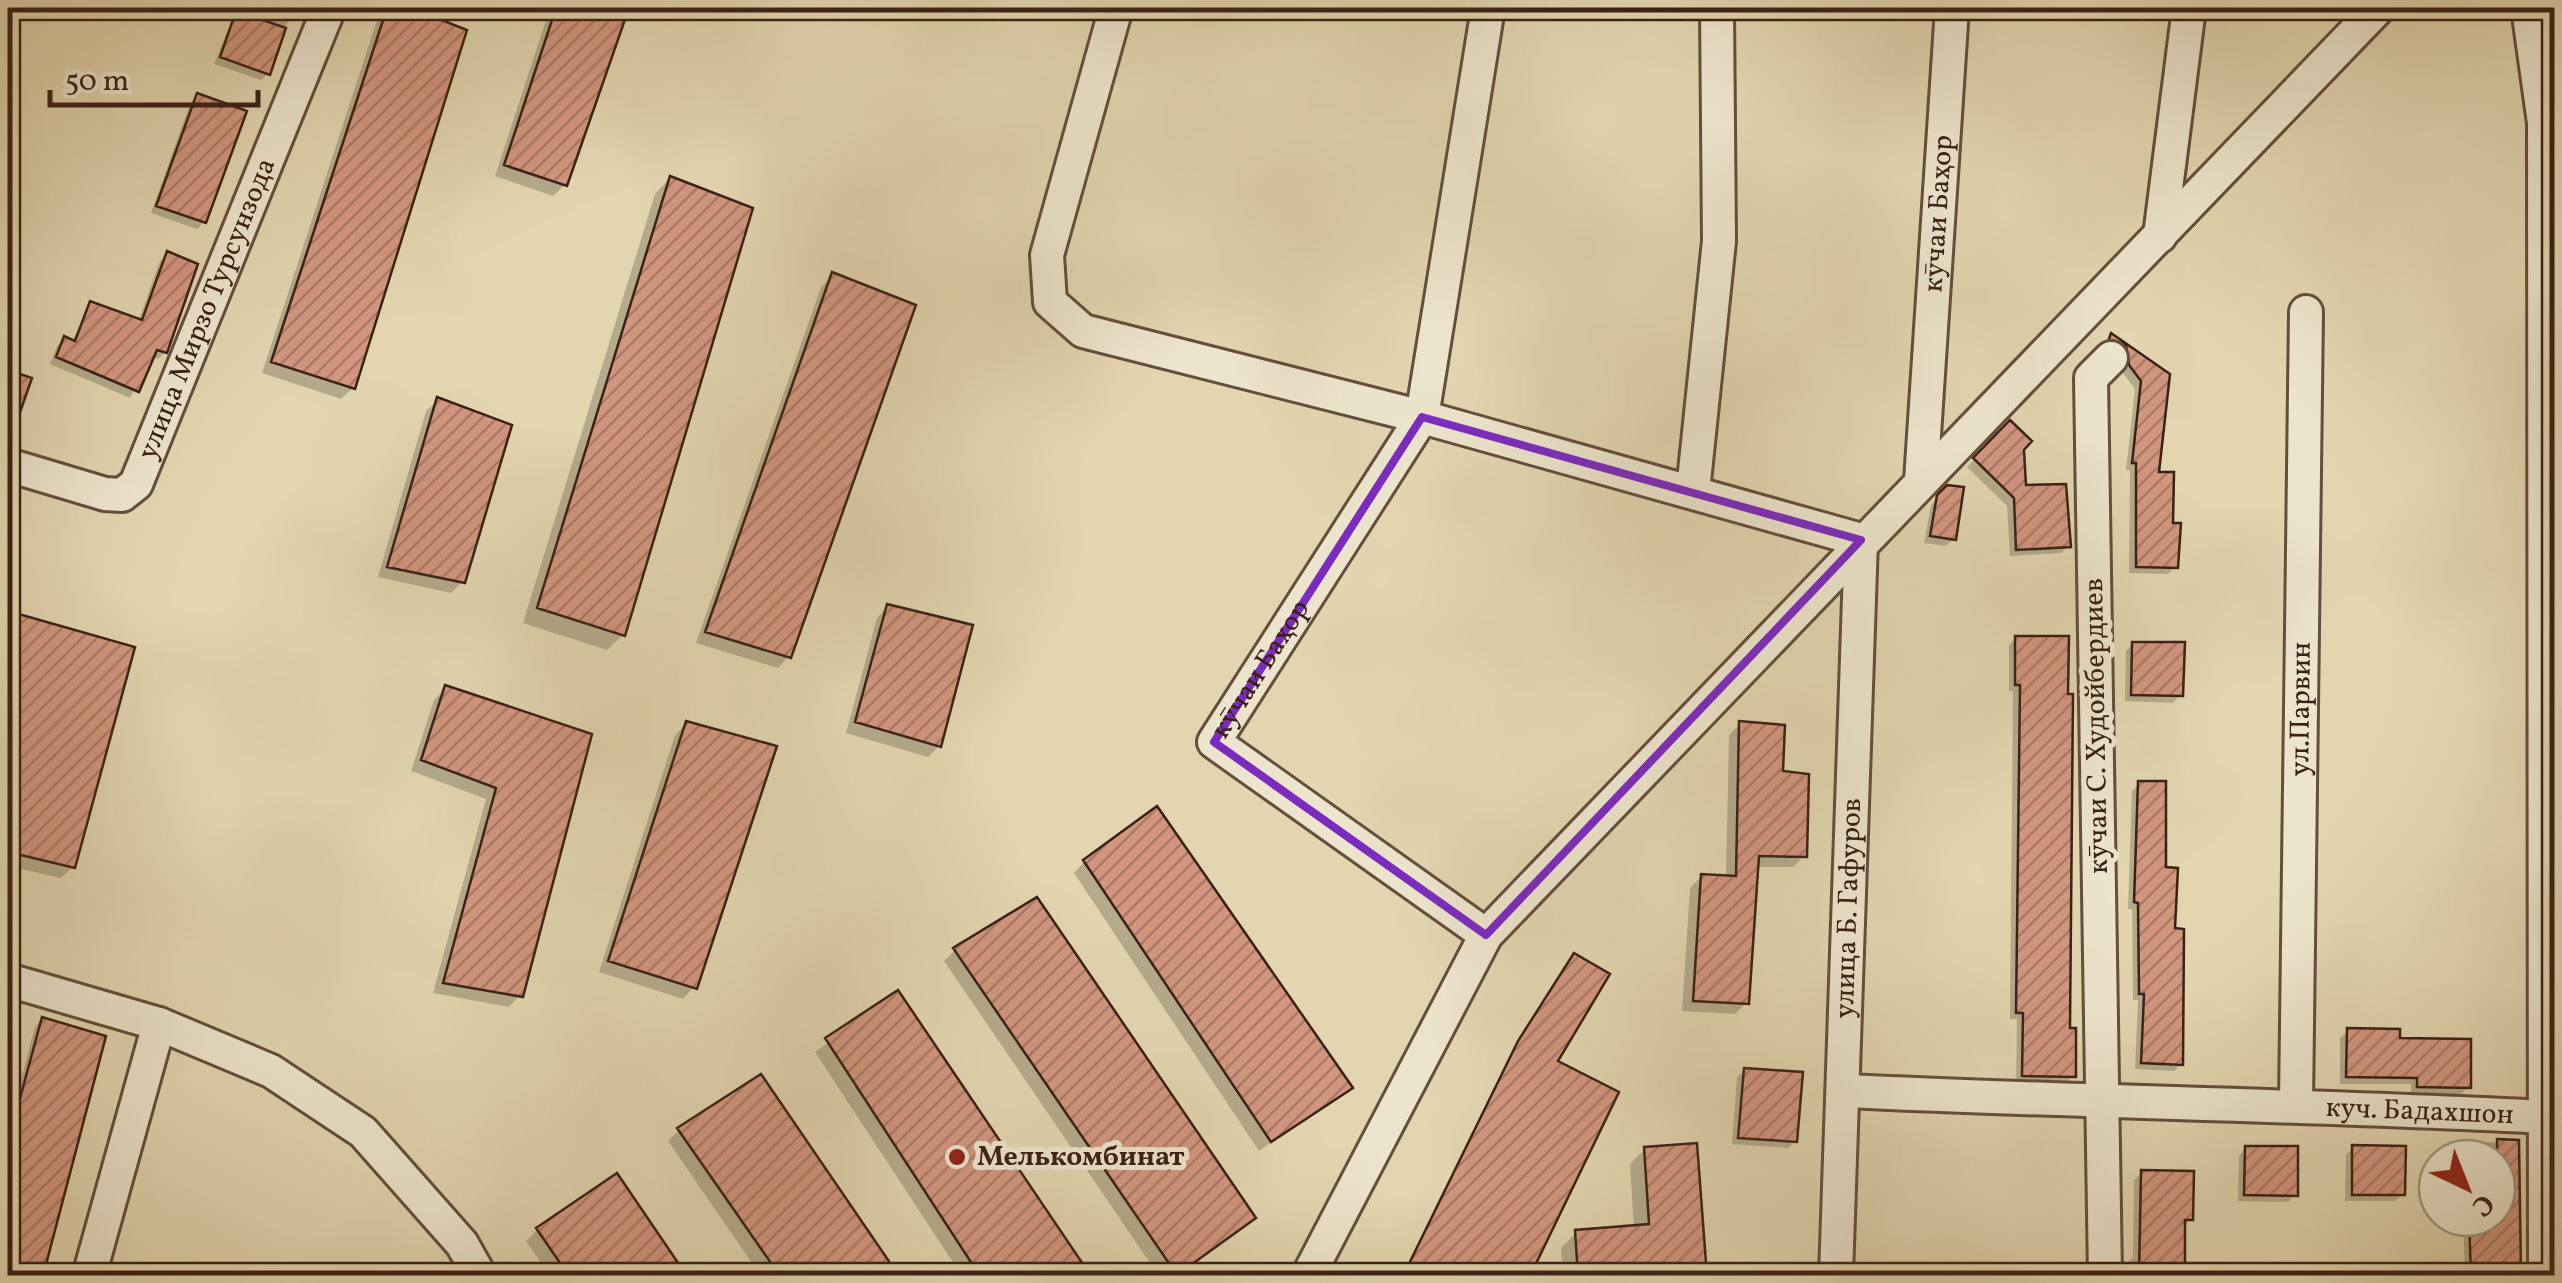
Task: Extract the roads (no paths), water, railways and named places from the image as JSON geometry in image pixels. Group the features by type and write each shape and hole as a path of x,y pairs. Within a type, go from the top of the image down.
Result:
{"street":[{"name":"улица Мирзо Турсунзода","path":"8,465 105,494 122,495 136,484 329,8"},
{"path":"1116,8 1047,255 1050,302 1083,332 1422,416 1861,540"},
{"name":"кӯчаи Баҳор","path":"1486,935 1214,742 1422,416 1488,8"},
{"path":"1693,491 1720,241 1717,8"},
{"name":"кӯчаи Баҳор","path":"1921,481 1952,8"},
{"path":"2160,236 2188,8"},
{"path":"1308,1276 1486,935 1861,540 2378,8"},
{"path":"2528,8 2549,124 2545,1117 2550,1214 2545,1276"},
{"name":"ул.Парвин","path":"2296,1104 2306,312"},
{"name":"кӯчаи С. Худойбердиев","path":"2106,1276 2091,378 2110,358"},
{"name":"улица Б. Гафуров","path":"1836,1276 1861,540"},
{"path":"8,980 159,1024 271,1071 363,1132 462,1244 480,1276"},
{"path":"90,1276 159,1024"},
{"path":"1844,1091 2104,1103 2296,1104"},
{"name":"куч. Бадахшон","path":"2296,1104 2545,1117"}],"place":[{"name":"Мелькомбинат","path":"957,1157"}]}
